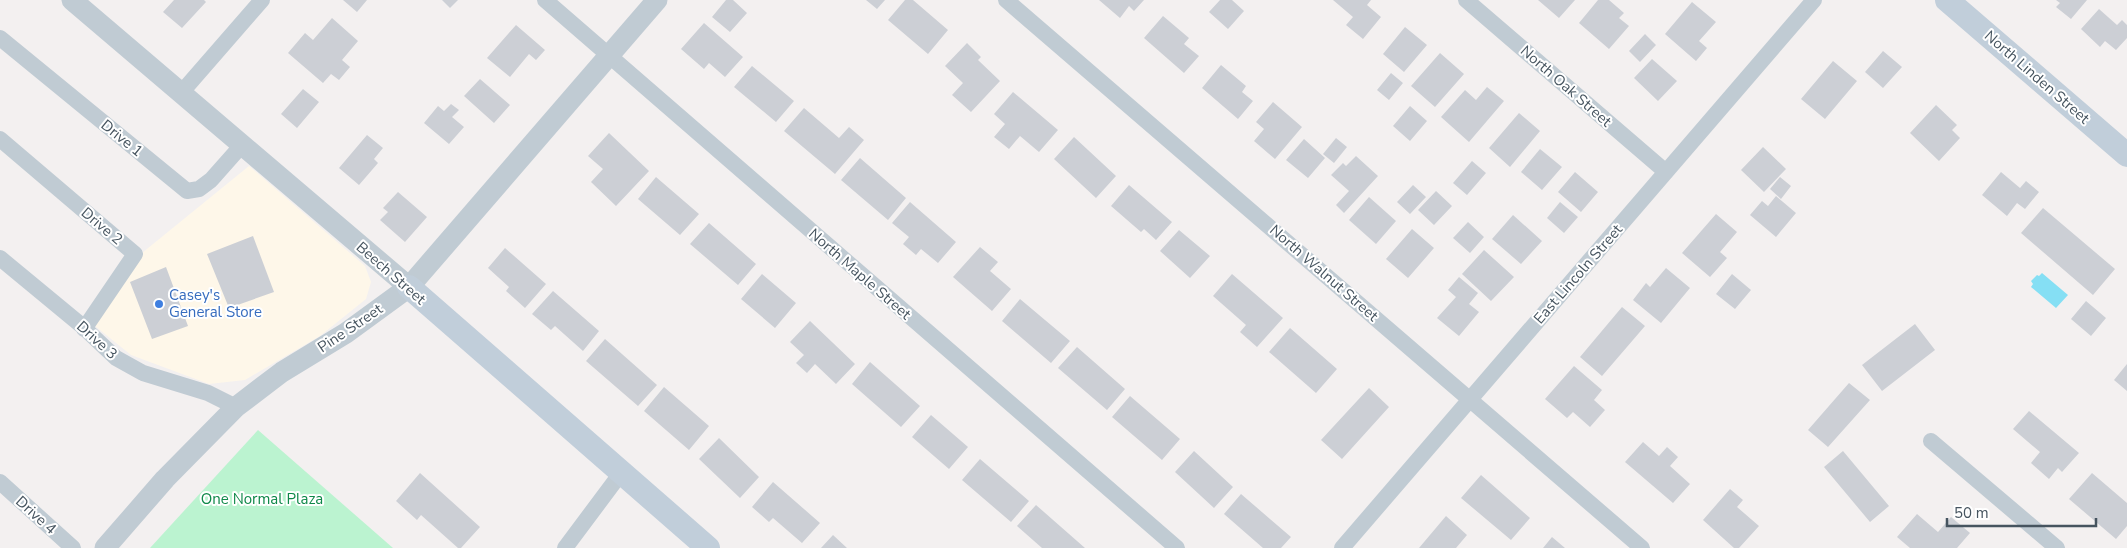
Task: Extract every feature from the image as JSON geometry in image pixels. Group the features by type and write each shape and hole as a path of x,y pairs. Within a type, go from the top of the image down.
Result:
{"main road":[{"name":"North Linden Street","path":"1947,0 2127,154"},
{"name":"Beech Street","path":"409,288 708,548"}],"street":[{"name":"Beech Street","path":"72,0 409,288"},
{"path":"181,93 262,0"},
{"name":"North Maple Street","path":"544,0 1177,548"},
{"name":"Pine Street","path":"105,548 165,480 236,407 282,372 346,333 409,288 657,0"},
{"name":"North Walnut Street","path":"1006,0 1642,548"},
{"name":"North Oak Street","path":"1466,0 1666,172"},
{"name":"East Lincoln Street","path":"1342,548 1814,0"},
{"name":"Drive 1","path":"0,38 187,191 199,189 211,180 242,145"},
{"name":"Drive 2","path":"0,139 135,254 84,329"},
{"name":"Drive 3","path":"0,258 116,358 143,373 208,393 236,407"},
{"path":"1931,441 2057,548"},
{"path":"564,548 621,473"},
{"name":"Drive 4","path":"0,482 73,548"}],"shaded area":[{"path":"249,166 365,266 371,282 366,299 320,336 245,380 209,384 131,355 95,326 142,253"}],"green space":[{"name":"One Normal Plaza","path":"258,430 393,548 150,548"}],"water":[{"path":"2042,273 2068,295 2056,308 2031,287 2033,284 2031,281"}],"building":[{"path":"174,0 204,0 206,2 182,28 163,12"},
{"path":"343,0 367,0 357,12"},
{"path":"442,0 458,0 450,8"},
{"path":"726,0 733,0 747,13 730,32 712,17"},
{"path":"866,0 885,0 877,9"},
{"path":"905,0 913,0 948,30 928,54 888,20"},
{"path":"1099,0 1144,0 1134,11 1129,6 1120,18"},
{"path":"1220,0 1232,0 1244,11 1228,29 1209,12"},
{"path":"1333,0 1371,0 1367,5 1381,17 1363,39 1346,25 1353,17"},
{"path":"1538,0 1575,0 1559,18"},
{"path":"1598,0 1609,0 1624,13 1619,18 1629,26 1609,49 1579,23"},
{"path":"2056,0 2087,0 2071,19 2056,7 2060,3"},
{"path":"1692,2 1716,22 1699,41 1707,48 1696,61 1665,34"},
{"path":"2099,9 2117,25 2122,20 2127,25 2127,38 2116,50 2105,41 2100,47 2081,29"},
{"path":"1163,16 1189,38 1184,44 1199,56 1184,73 1144,38"},
{"path":"332,18 358,41 342,60 350,67 339,80 331,74 323,83 288,53 305,33 313,40"},
{"path":"704,23 743,57 725,77 709,63 704,69 681,49"},
{"path":"516,25 545,50 536,60 529,54 510,77 487,58"},
{"path":"1405,27 1427,45 1404,72 1383,54"},
{"path":"1645,34 1656,45 1640,62 1629,51"},
{"path":"967,43 981,57 978,60 1000,81 971,112 952,95 963,83 945,66"},
{"path":"1883,51 1902,67 1883,88 1865,72"},
{"path":"1440,53 1464,74 1435,107 1411,86"},
{"path":"1652,59 1677,81 1658,101 1634,78"},
{"path":"1833,61 1857,81 1825,119 1801,99"},
{"path":"1221,65 1246,86 1242,92 1253,101 1238,119 1202,88"},
{"path":"752,66 794,101 776,122 734,87"},
{"path":"1391,73 1403,83 1389,100 1377,90"},
{"path":"480,79 510,105 494,123 464,96"},
{"path":"1487,87 1504,101 1469,142 1441,117 1465,90 1476,100"},
{"path":"303,89 319,102 297,128 281,114"},
{"path":"1013,92 1058,130 1039,152 1020,136 1009,149 994,137 1005,124 994,114"},
{"path":"1273,102 1302,127 1275,159 1254,141 1264,129 1256,122"},
{"path":"451,104 459,110 452,117 464,127 449,144 424,123 438,106 444,111"},
{"path":"1936,105 1957,125 1952,130 1960,138 1939,161 1910,133"},
{"path":"1410,106 1427,121 1410,141 1393,126"},
{"path":"804,108 839,138 849,127 864,140 835,174 784,131"},
{"path":"1519,113 1540,131 1510,167 1489,148"},
{"path":"609,133 649,171 616,206 591,182 603,169 588,156"},
{"path":"367,135 383,148 374,159 378,163 359,185 339,168"},
{"path":"1074,137 1116,176 1096,198 1054,159"},
{"path":"1336,138 1347,147 1334,163 1323,154"},
{"path":"1304,139 1325,158 1308,178 1286,160"},
{"path":"1763,147 1786,169 1764,192 1741,170"},
{"path":"1540,149 1562,167 1542,190 1521,172"},
{"path":"1356,156 1378,176 1344,213 1336,205 1349,191 1331,175 1343,163 1346,166"},
{"path":"860,158 906,198 888,220 841,180"},
{"path":"1472,161 1486,173 1467,195 1453,183"},
{"path":"1575,172 1598,192 1581,212 1558,192"},
{"path":"2001,172 2020,188 2026,181 2039,192 2025,209 2017,203 2007,216 1982,195"},
{"path":"656,177 699,214 680,235 638,199"},
{"path":"1780,177 1791,186 1781,199 1770,189"},
{"path":"1129,185 1172,222 1156,240 1144,229 1141,232 1111,206"},
{"path":"1413,185 1426,197 1410,214 1397,202"},
{"path":"1436,191 1452,206 1434,225 1418,210"},
{"path":"398,192 427,217 405,242 380,220 388,212 383,208"},
{"path":"1776,196 1796,213 1776,237 1750,215 1762,201 1768,206"},
{"path":"1369,197 1396,221 1376,244 1349,220"},
{"path":"910,202 956,242 938,263 921,249 916,255 903,244 909,237 892,223"},
{"path":"1560,202 1578,217 1564,233 1547,218"},
{"path":"2043,208 2115,269 2093,295 2021,233"},
{"path":"1716,214 1737,232 1720,252 1727,258 1710,277 1682,253"},
{"path":"1513,215 1542,241 1521,264 1492,239"},
{"path":"1468,222 1484,237 1470,253 1453,238"},
{"path":"709,223 756,264 738,285 690,244"},
{"path":"1412,229 1434,248 1408,278 1386,259"},
{"path":"1179,230 1210,256 1190,278 1160,251"},
{"name":"Casey's General Store","path":"253,236 274,292 229,308 207,254"},
{"path":"980,247 998,262 990,271 1011,289 992,311 953,277"},
{"path":"505,248 546,284 525,308 506,291 509,287 488,268"},
{"path":"1484,250 1514,277 1491,301 1462,274"},
{"name":"Casey's General Store","path":"166,267 188,326 152,339 130,282"},
{"path":"1666,268 1690,288 1661,323 1633,300 1646,283 1650,287"},
{"path":"762,274 796,303 775,328 741,299"},
{"path":"1232,274 1283,318 1257,347 1240,332 1246,325 1213,296"},
{"path":"1732,274 1751,290 1735,309 1716,294"},
{"path":"1459,277 1478,293 1469,304 1479,312 1459,336 1437,318 1456,297 1448,290"},
{"path":"553,291 599,331 583,351 555,326 551,330 532,314"},
{"path":"1020,299 1070,341 1051,363 1002,321"},
{"path":"2086,301 2106,318 2091,336 2071,319"},
{"path":"1622,307 1645,326 1602,376 1580,357"},
{"path":"810,321 855,364 836,384 815,364 807,373 796,363 804,355 790,342"},
{"path":"1915,324 1935,350 1882,391 1862,365"},
{"path":"1290,328 1337,369 1316,393 1269,352"},
{"path":"605,339 657,385 638,406 586,361"},
{"path":"1077,347 1125,389 1107,410 1058,368"},
{"path":"870,362 920,406 901,427 852,384"},
{"path":"2127,364 2127,391 2114,380"},
{"path":"1574,366 1602,390 1594,400 1605,410 1590,427 1573,412 1567,418 1545,399"},
{"path":"1849,383 1870,400 1828,447 1808,430"},
{"path":"664,387 709,426 689,450 644,411"},
{"path":"1369,388 1389,407 1342,459 1321,440"},
{"path":"1130,396 1180,439 1162,460 1112,417"},
{"path":"2029,411 2079,453 2062,472 2058,468 2049,479 2031,463 2040,452 2013,429"},
{"path":"931,415 968,447 949,469 912,437"},
{"path":"719,438 759,477 740,498 699,459"},
{"path":"1643,442 1659,456 1667,447 1678,457 1670,466 1690,484 1673,503 1625,462"},
{"path":"1194,451 1233,487 1214,508 1175,472"},
{"path":"1843,451 1889,506 1870,522 1824,467"},
{"path":"980,459 1029,501 1011,522 962,480"},
{"path":"420,473 480,527 461,548 458,548 421,515 417,520 396,501"},
{"path":"2092,473 2127,503 2127,526 2116,539 2069,499"},
{"path":"1481,475 1530,518 1511,540 1461,498"},
{"path":"773,482 820,523 802,543 773,518 769,522 752,507"},
{"path":"1730,489 1743,500 1737,507 1759,526 1739,548 1734,548 1703,520"},
{"path":"1241,494 1291,537 1281,548 1263,548 1224,514"},
{"path":"1036,505 1085,548 1042,548 1017,526"},
{"path":"1917,514 1938,532 1951,517 1970,533 1957,548 1910,548 1897,537"},
{"path":"1446,516 1467,535 1456,548 1419,548"},
{"path":"833,535 847,548 821,548"},
{"path":"1552,537 1565,548 1543,548"}],"place":[{"name":"Casey's General Store","path":"159,304"}]}
